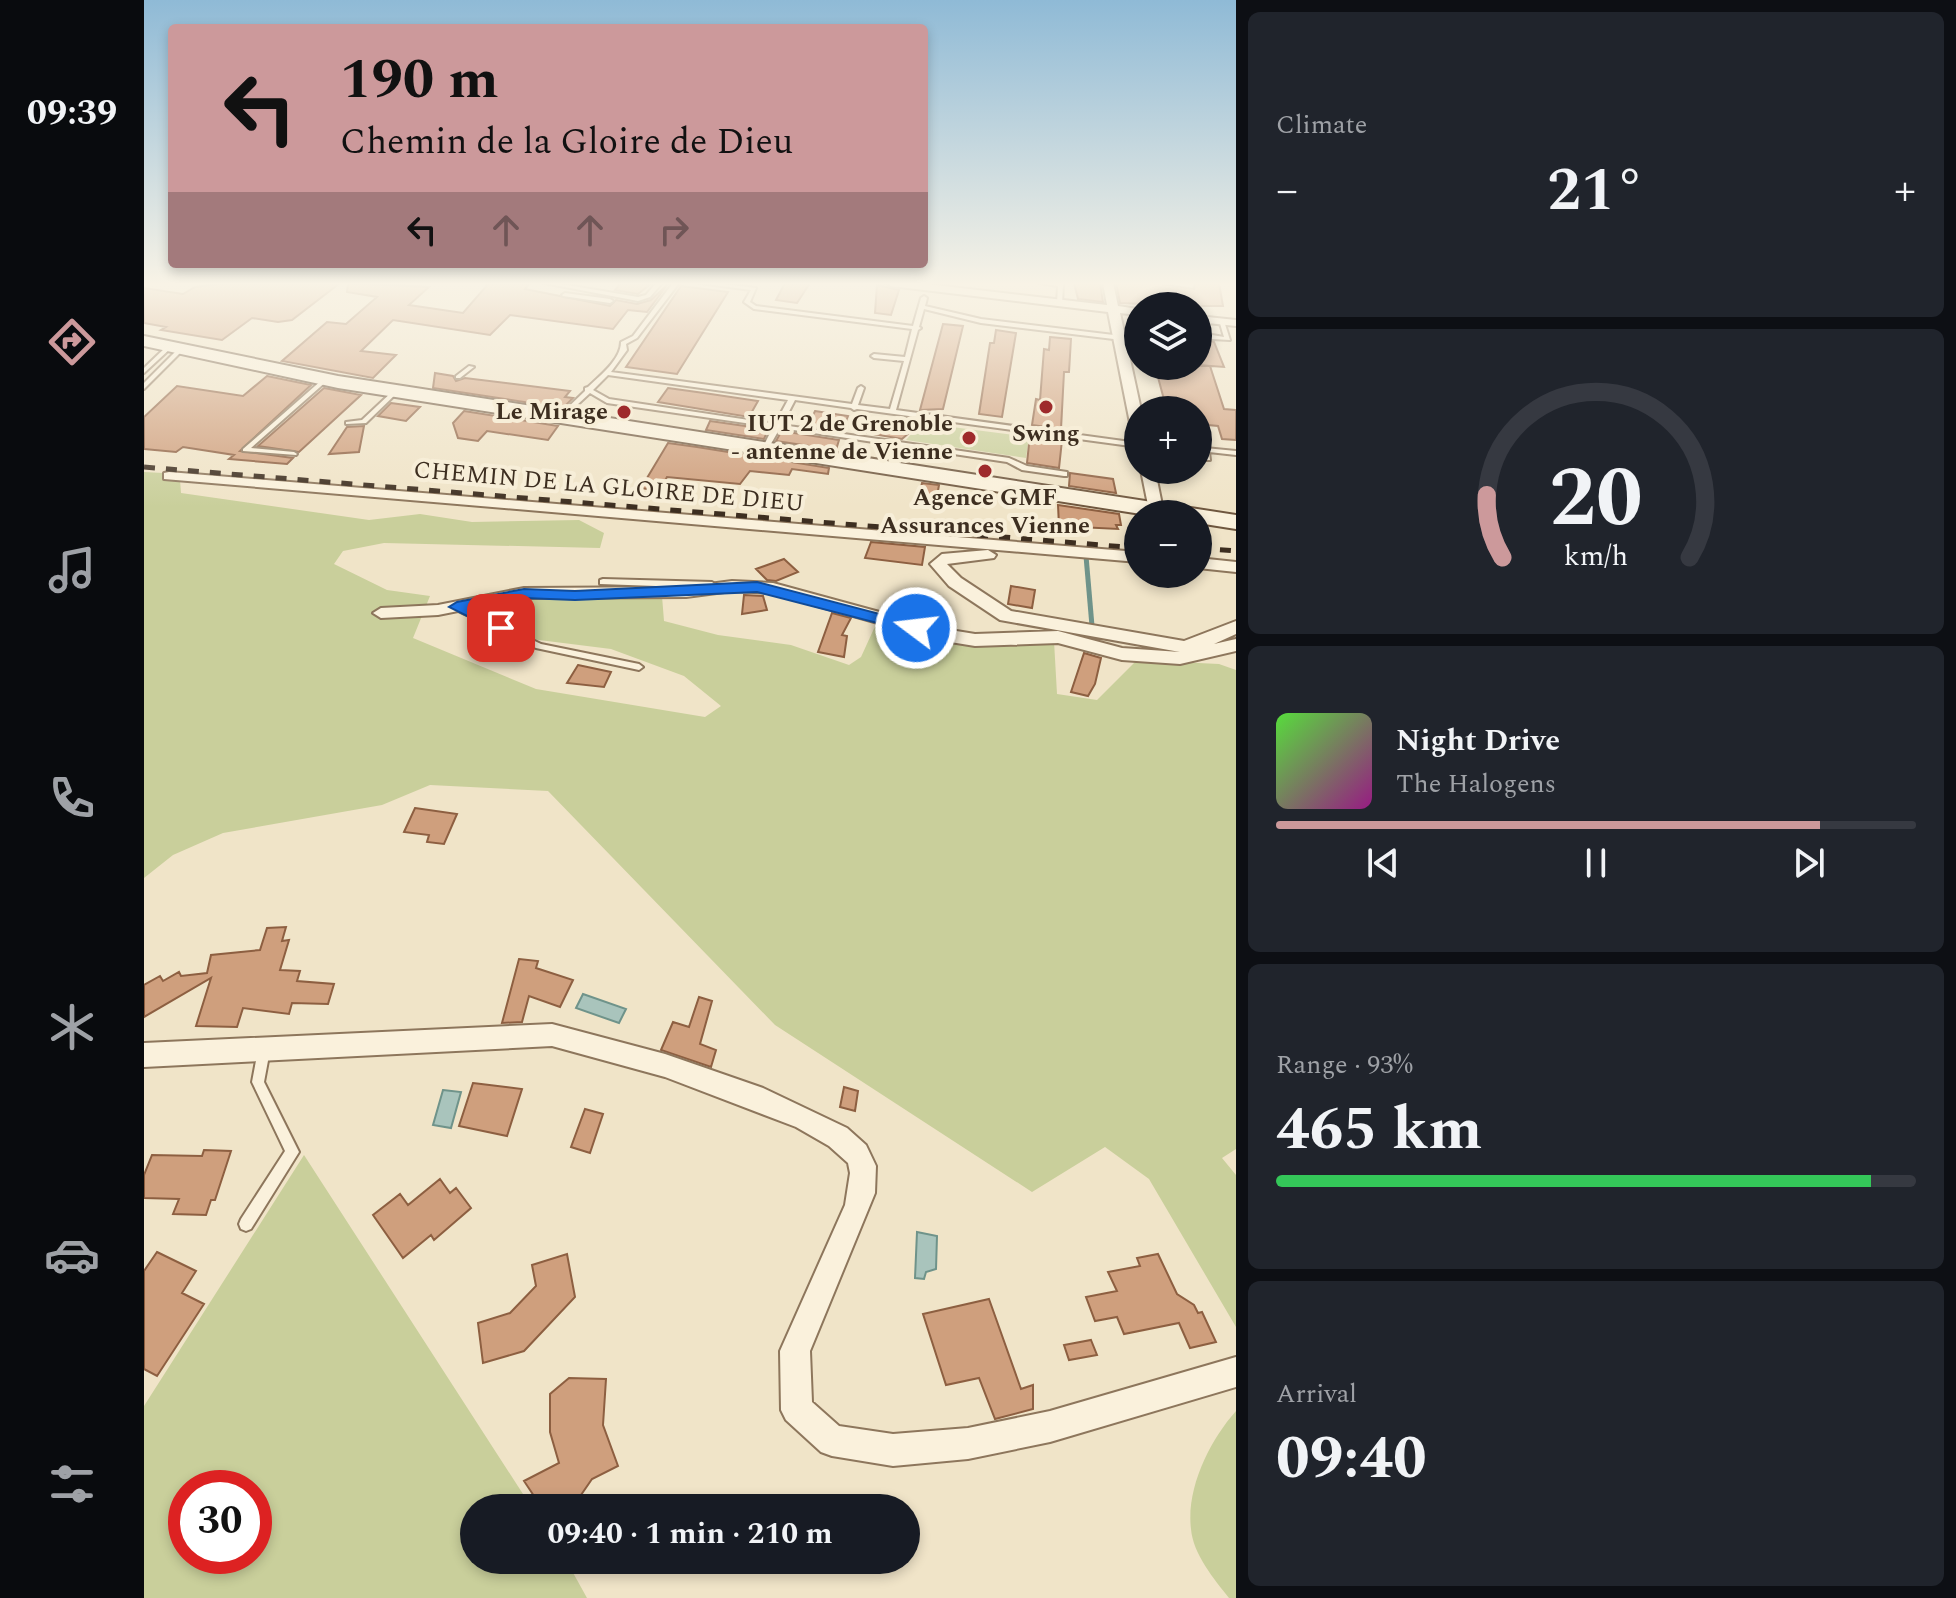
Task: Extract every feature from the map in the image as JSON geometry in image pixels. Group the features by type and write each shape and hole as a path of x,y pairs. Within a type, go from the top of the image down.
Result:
{"main road":[{"path":"212,358 325,380 1124,505"},
{"path":"1212,518 1236,522"}],"street":[{"path":"1125,358 1132,396"},
{"name":"CHEMIN DE LA GLOIRE DE DIEU","path":"169,476 377,491 1124,556"},
{"name":"CHEMIN DE LA GLOIRE DE DIEU","path":"1044,551 947,558 938,564 955,582 1006,616 1184,647 1198,645 1236,627"},
{"path":"1212,564 1236,567"},
{"path":"381,613 457,607 524,593 686,592 732,586 773,588 938,634 975,640 1044,636 1122,654 1180,658 1236,645"},
{"path":"144,1055 552,1035 591,1041 703,1077 836,1134 858,1155 864,1175 863,1188 858,1207 795,1351 789,1374 793,1402 800,1419 816,1434 834,1442 904,1450 987,1443 1236,1372"}],"lane":[{"path":"144,371 163,358"},
{"path":"144,387 168,358"},
{"path":"562,416 607,373 618,358"},
{"path":"891,358 907,359 893,410"},
{"path":"458,377 471,367"},
{"path":"607,373 854,408 893,410 1124,445"},
{"path":"294,454 245,450 325,380"},
{"path":"854,408 861,388"},
{"path":"587,389 607,401 1009,460 1025,468 1064,474"},
{"path":"348,423 364,422 396,391"},
{"path":"765,449 792,399"},
{"path":"1212,451 1236,453"},
{"path":"603,582 732,586"},
{"path":"457,607 539,646 639,667"},
{"path":"246,1224 292,1152 258,1082 265,1048"}],"green space":[{"path":"921,423 1029,437 1026,458 906,440"},
{"path":"144,472 163,473 163,479 180,480 181,493 369,520 420,514 472,522 579,520 604,533 600,548 384,543 343,551 334,564 387,590 430,596 413,638 536,689 705,717 721,706 684,676 611,649 531,639 476,609 485,600 662,596 664,621 718,635 791,645 849,665 861,657 877,622 949,641 1054,641 1057,694 1097,700 1137,660 1219,664 1236,670 1236,1149 1222,1158 1236,1175 1236,1327 1149,1179 1105,1147 1032,1192 775,1025 548,791 430,785 382,805 223,833 173,855 144,878"},
{"path":"304,1155 523,1494 460,1494 460,1574 574,1574 587,1598 144,1598 144,1406"},
{"path":"1236,1411 1236,1598 1229,1598 1205,1566 1196,1548 1190,1513 1196,1481 1209,1450"}],"water":[{"path":"583,994 626,1009 619,1023 576,1008"},
{"path":"443,1090 461,1092 451,1128 433,1125"},
{"path":"917,1232 937,1236 936,1269 926,1272 924,1279 915,1278"}],"building":[{"path":"286,358 393,358 373,378 282,361"},
{"path":"632,358 687,358 677,374 626,367"},
{"path":"934,358 955,358 943,409 920,410"},
{"path":"988,358 1012,358 1002,417 979,414"},
{"path":"1043,358 1070,358 1069,372 1064,372 1061,429 1032,425 1036,399 1040,400"},
{"path":"1212,358 1220,358 1224,367 1212,366"},
{"path":"1212,372 1224,409 1236,410 1236,440 1222,439 1218,426 1212,425 1212,396 1163,396 1159,380 1212,380"},
{"path":"435,373 453,376 456,381 465,378 570,391 565,397 573,398 563,408 433,388"},
{"path":"267,376 311,385 240,451 293,458 287,464 229,459 234,455 183,447 176,452 144,449 144,417 177,386 243,396"},
{"path":"324,388 361,395 299,452 258,446"},
{"path":"668,388 758,401 749,417 658,402"},
{"path":"391,403 420,407 406,421 378,416"},
{"path":"464,411 558,426 548,440 487,431 478,441 458,438 453,423"},
{"path":"815,411 848,416 842,431 808,426"},
{"path":"710,421 768,430 764,439 706,430"},
{"path":"923,421 902,439 861,432 861,424"},
{"path":"364,426 359,452 329,454 347,427"},
{"path":"781,432 839,440 836,450 776,441"},
{"path":"1030,435 1062,440 1059,468 1027,463"},
{"path":"668,443 829,468 828,474 792,469 789,475 750,471 740,484 667,477 659,491 641,488"},
{"path":"1070,473 1113,479 1116,493 1069,486"},
{"path":"922,483 939,485 936,502 918,499"},
{"path":"1058,505 1119,514 1121,525 1116,525 1118,529 1059,526"},
{"path":"871,542 925,547 922,565 865,558"},
{"path":"784,559 798,572 776,581 767,580 756,569"},
{"path":"1011,586 1035,590 1032,608 1008,604"},
{"path":"744,595 763,596 767,610 742,614"},
{"path":"832,613 851,618 842,635 847,636 844,657 818,652"},
{"path":"1084,653 1101,658 1095,684 1088,696 1071,692"},
{"path":"578,665 611,672 604,687 567,683"},
{"path":"415,808 457,814 444,844 427,842 429,835 404,832"},
{"path":"286,927 282,941 289,940 280,970 300,971 297,981 334,984 328,1004 292,1003 289,1014 243,1008 237,1027 196,1026 211,978 144,1017 144,985 160,976 163,981 179,972 181,976 207,973 211,955 260,950 267,928"},
{"path":"519,959 538,961 536,968 573,980 560,1007 529,996 522,1022 502,1023"},
{"path":"699,997 712,1001 700,1044 716,1050 711,1067 661,1050 673,1022 689,1027"},
{"path":"473,1083 522,1089 507,1136 459,1126"},
{"path":"844,1087 858,1091 855,1111 840,1107"},
{"path":"585,1109 603,1114 590,1153 571,1147"},
{"path":"204,1150 231,1151 215,1200 211,1200 206,1215 173,1214 179,1199 144,1198 144,1175 152,1155 202,1156"},
{"path":"440,1179 450,1193 456,1188 471,1208 434,1240 431,1235 403,1258 373,1215 400,1194 408,1205"},
{"path":"157,1252 196,1271 182,1293 204,1304 157,1376 144,1369 144,1271"},
{"path":"567,1254 575,1297 524,1351 483,1363 478,1323 510,1313 536,1286 532,1265"},
{"path":"1158,1254 1177,1294 1194,1305 1198,1313 1202,1312 1216,1342 1190,1348 1179,1323 1124,1334 1117,1317 1095,1321 1086,1297 1117,1291 1108,1272 1140,1266 1137,1258"},
{"path":"989,1299 1021,1389 1033,1385 1033,1409 995,1419 979,1378 946,1385 923,1314"},
{"path":"1091,1340 1097,1355 1069,1360 1064,1345"},
{"path":"569,1378 606,1379 603,1425 618,1466 592,1479 582,1494 533,1494 524,1481 559,1463 550,1432 550,1394"}],"waterway":[{"path":"1086,556 1092,626"}],"railway":[{"path":"144,467 1124,547"},
{"path":"1212,549 1236,551"}],"place":[{"name":"Swing","path":"1046,407"},
{"name":"Le Mirage","path":"624,412"},
{"name":"IUT 2 de Grenoble - antenne de Vienne","path":"969,438"},
{"name":"Agence GMF Assurances Vienne","path":"985,471"}],"route":[{"path":"501,628 457,607 476,600 524,593 575,595 757,587 773,588 916,628"}]}
